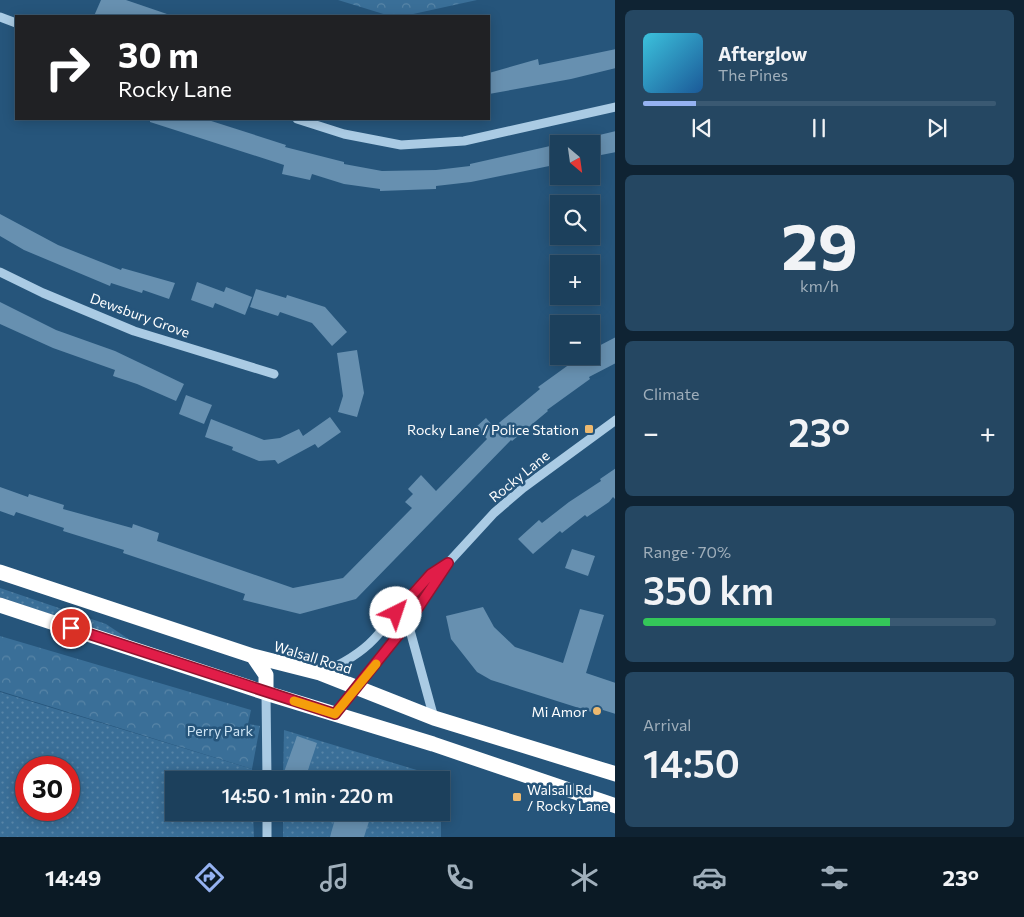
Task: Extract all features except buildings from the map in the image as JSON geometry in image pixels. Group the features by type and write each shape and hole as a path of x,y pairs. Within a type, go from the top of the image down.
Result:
{"highway":[{"name":"Walsall Road","path":"0,572 253,656 320,673 434,718 615,774"},
{"path":"0,605 266,693 433,744 615,806"},
{"path":"253,656 266,675 266,693"}],"street":[{"path":"0,17 15,23"},
{"path":"300,120 344,134 400,145 464,141 615,107"},
{"name":"Dewsbury Grove","path":"0,272 43,293 134,331 274,374"},
{"name":"Rocky Lane","path":"335,714 408,623 448,563 494,514 523,488 615,420"},
{"name":"Rocky Lane","path":"320,673 339,665 373,640 431,574 448,563"},
{"path":"408,623 434,718"},
{"path":"266,693 267,771"},
{"path":"267,821 267,837"}],"green space":[{"path":"338,0 477,0 409,15 387,15"},
{"path":"0,588 106,624 133,642 0,597"},
{"name":"Perry Park","path":"0,636 251,710 248,724 260,726 252,769 0,691"},
{"path":"0,692 252,769 252,771 165,771 165,821 253,821 254,837 0,837"},
{"path":"284,730 420,771 283,771"},
{"path":"283,821 441,821 441,837 283,837"}],"slow traffic":[{"path":"294,701 335,714 376,664"}],"place":[{"name":"Rocky Lane / Police Station","path":"589,429"},
{"name":"Mi Amor","path":"597,711"},
{"name":"Walsall Rd / Rocky Lane","path":"517,797"}],"route":[{"path":"71,628 335,714 408,623 448,563 431,574 396,613"}]}
